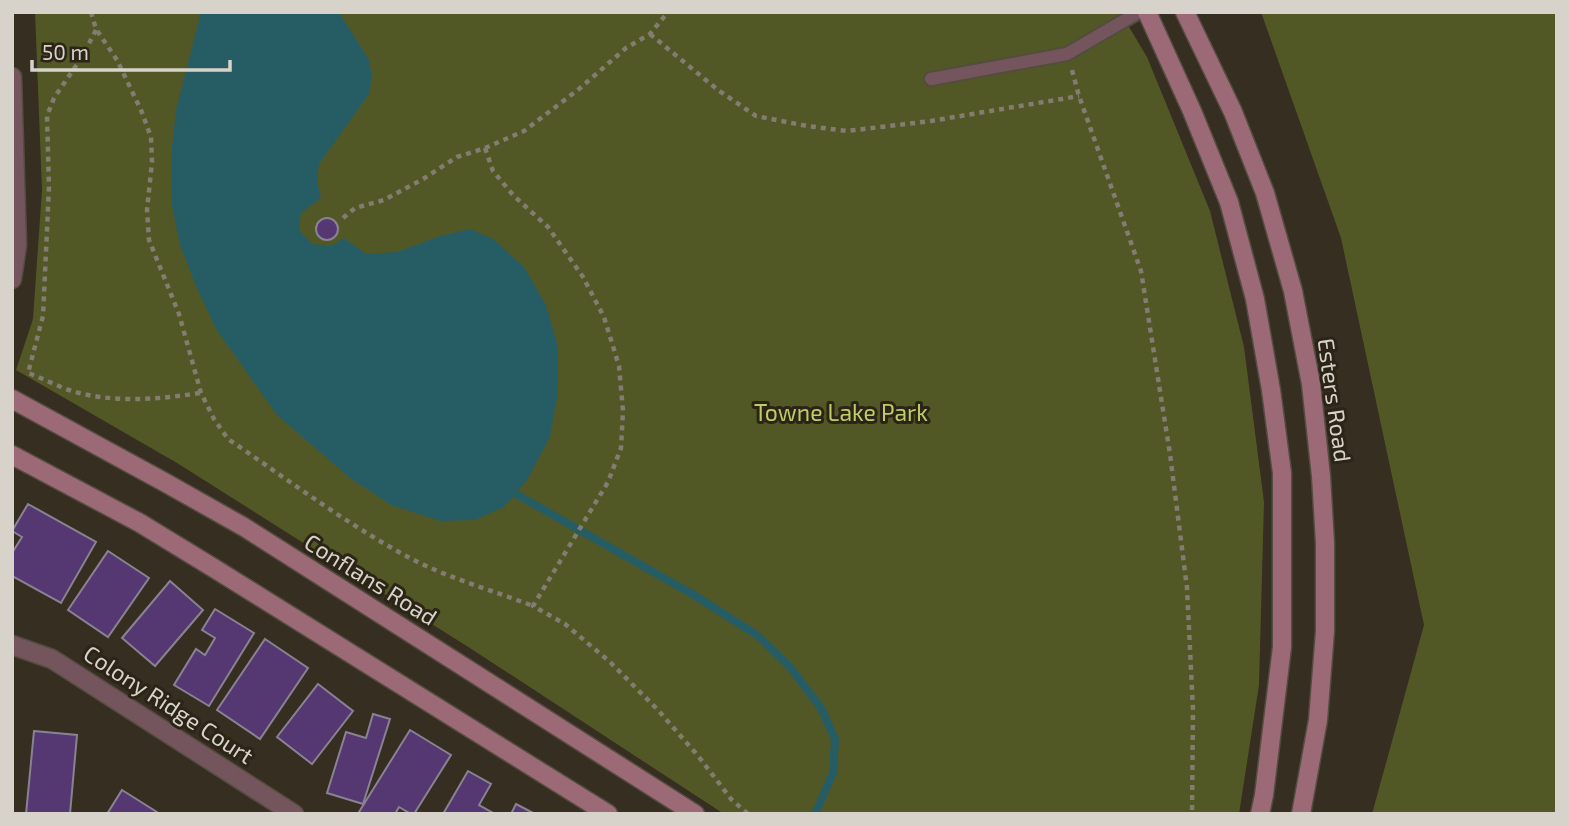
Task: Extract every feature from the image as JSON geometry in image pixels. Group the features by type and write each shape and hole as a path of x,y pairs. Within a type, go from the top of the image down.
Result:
{"street":[{"path":"1147,12 1229,202 1255,299 1271,390 1282,473 1282,647 1260,814"},
{"name":"Esters Road","path":"1185,12 1233,112 1265,193 1293,291 1311,384 1325,543 1325,631 1318,720 1301,814"},
{"path":"12,77 17,245 12,279"},
{"name":"Conflans Road","path":"12,399 244,527 695,814"},
{"path":"12,455 140,523 608,814"},
{"name":"Colony Ridge Court","path":"12,645 52,659 294,814"}],"lane":[{"path":"931,79 1067,54 1139,12"}],"path":[{"path":"91,12 96,29 117,61 151,137 152,162 147,210 149,240 178,314 201,393 228,439 350,522 409,558 533,606 565,624 610,662 659,710 731,799 748,814"},
{"path":"343,218 355,208 384,200 457,157 524,131 579,89 626,48 650,34 668,12"},
{"path":"96,29 82,57 54,98 47,116 49,187 43,316 27,373 77,393 121,400 161,399 201,393"},
{"path":"650,34 718,90 757,116 807,126 847,131 931,121 1079,96 1141,271 1171,454 1187,588 1193,710 1192,814"},
{"path":"485,148 493,171 513,195 548,227 583,277 604,317 619,366 623,411 621,448 607,482 533,606"}],"green space":[{"name":"Towne Lake Park","path":"35,12 1120,12 1147,57 1210,211 1244,347 1264,502 1259,685 1239,814 724,814 473,650 177,463 16,370 33,319 42,190"},
{"path":"1261,12 1557,12 1557,814 1372,814 1424,625 1341,238"}],"water":[{"path":"201,12 339,12 369,60 372,77 369,94 319,164 317,181 321,198 301,213 299,230 312,244 331,246 344,238 366,254 397,252 440,236 470,229 493,239 524,267 546,305 558,347 557,397 550,437 527,480 504,507 475,520 441,521 391,505 350,478 277,415 216,329 180,245 171,201 171,157 176,110"}],"building":[{"path":"327,218 335,221 338,229 335,237 327,240 319,237 316,229 319,221"},
{"path":"28,504 96,542 61,603 12,576 12,553 22,537 12,531"},
{"path":"108,551 149,578 108,637 68,610"},
{"path":"170,581 203,610 155,666 122,638"},
{"path":"215,609 254,633 209,706 174,685 196,649 205,655 215,638 202,630"},
{"path":"265,639 308,668 260,739 217,710"},
{"path":"318,684 353,711 312,764 277,737"},
{"path":"373,714 390,719 363,804 327,793 346,732 366,738"},
{"path":"410,730 451,755 414,814 399,807 395,814 362,814 359,812"},
{"path":"34,731 77,735 70,814 26,814"},
{"path":"468,771 491,784 479,805 495,814 443,814"},
{"path":"122,790 160,814 107,814"},
{"path":"516,804 535,814 511,814"}],"waterway":[{"path":"509,490 694,595 757,635 790,667 821,708 835,739 833,773 815,814"}]}
